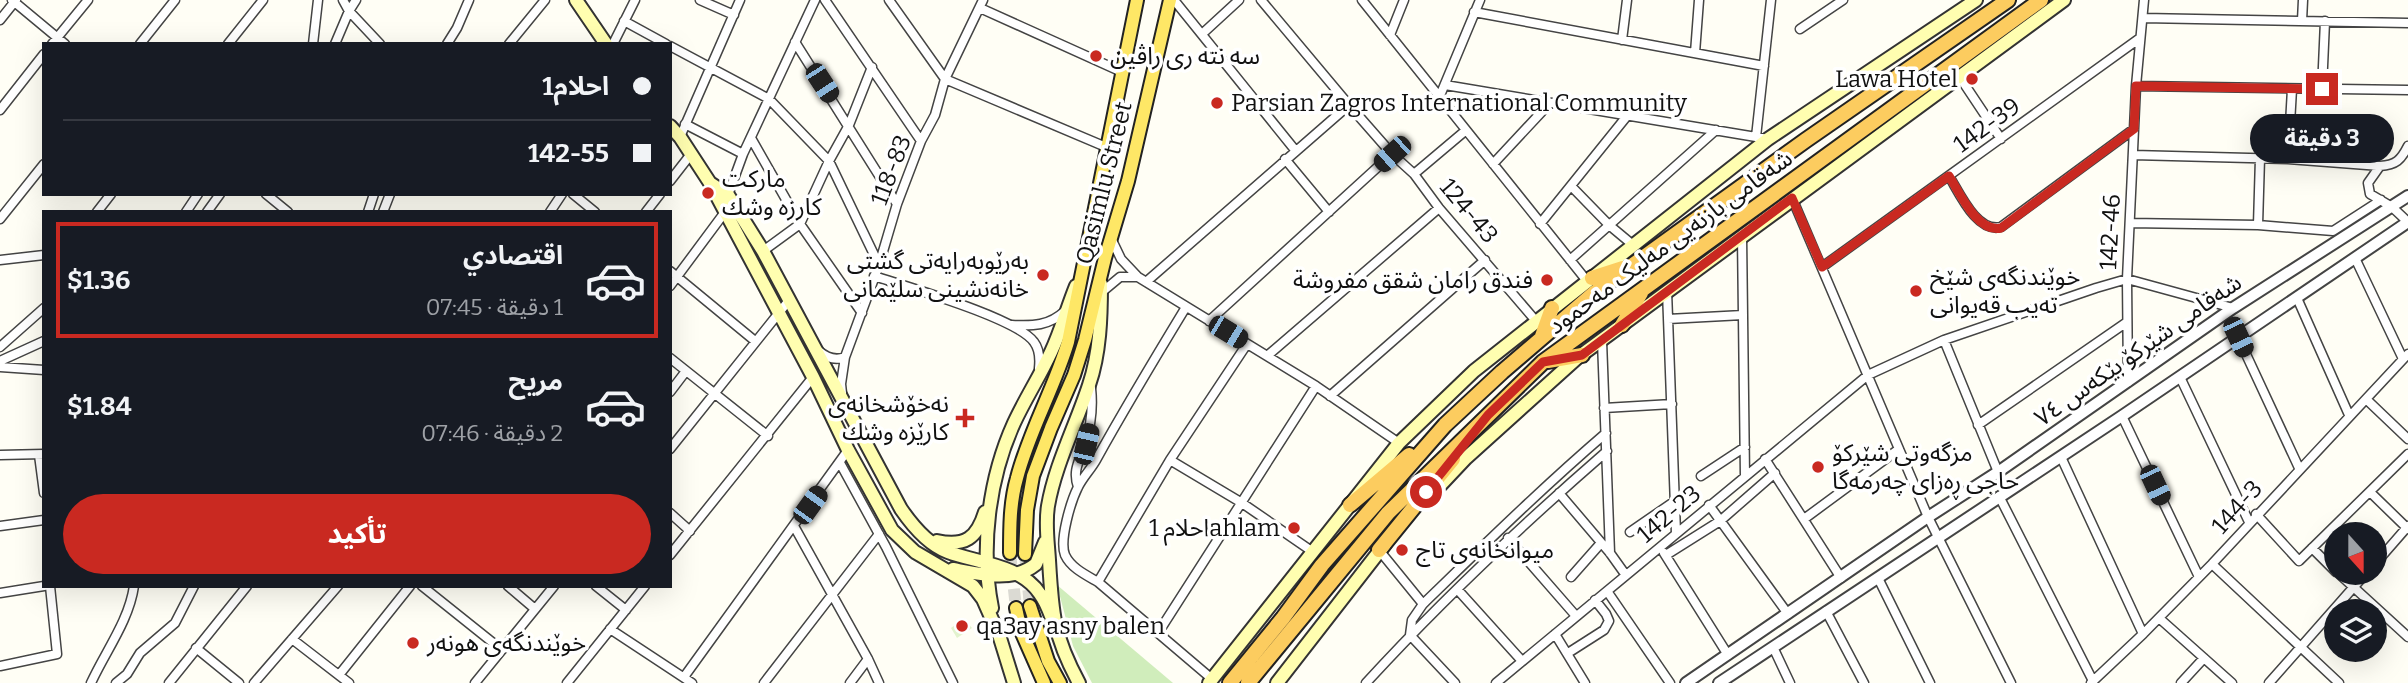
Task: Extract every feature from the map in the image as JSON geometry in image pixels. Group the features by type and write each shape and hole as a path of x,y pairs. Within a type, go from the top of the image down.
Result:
{"highway":[{"path":"1980,20 1993,0"},
{"name":"شەقامی بازنەیی مەلیک مەحمود","path":"1248,683 1322,565 1445,425 1542,337 1594,293 1827,125 2008,0"},
{"name":"شەقامی بازنەیی مەلیک مەحمود","path":"1230,683 1388,513 1543,362 2041,0"},
{"path":"2001,30 2022,30"},
{"path":"1827,125 1842,147"},
{"path":"1806,140 1821,162"},
{"path":"1590,279 1635,264"},
{"path":"1622,325 1644,287"},
{"path":"1542,337 1552,308"},
{"path":"1543,362 1582,355"},
{"path":"1379,550 1488,415"},
{"path":"1350,505 1445,425"}],"main road":[{"path":"576,0 605,42"},
{"name":"Qasimlu Street","path":"1010,553 1011,511 1017,478 1061,367 1068,342 1105,147 1137,0"},
{"name":"Qasimlu Street","path":"1025,554 1027,510 1034,476 1074,375 1099,291 1172,0"},
{"path":"1211,681 1399,443 1474,371 1762,138 1976,0"},
{"path":"1277,683 1379,550 1466,458 1518,409 1582,355 1667,291 2064,0"},
{"path":"672,128 710,183 880,510 899,538 926,560 966,581 979,592 998,633"},
{"path":"710,183 728,195 763,251 901,509 913,526 945,551 989,570"},
{"path":"930,540 952,544 972,537 982,521 1005,443 1055,343 1083,267"},
{"path":"1054,624 1047,536 1048,507 1058,470 1090,382 1098,340 1099,291"},
{"path":"836,424 853,416"},
{"path":"990,497 991,601 1014,683"},
{"path":"1014,574 1036,564 1047,536"},
{"path":"942,567 1014,574 1036,589 1046,604 1062,650 1079,683"},
{"path":"1030,606 1048,661 1060,683"},
{"path":"1016,608 1021,631 1044,683"}],"street":[{"path":"0,20 14,1 55,41 88,0"},
{"path":"142,42 175,0"},
{"path":"230,42 263,0"},
{"path":"313,42 318,0"},
{"path":"343,0 349,11 378,42"},
{"path":"336,42 356,0"},
{"path":"448,42 469,0"},
{"path":"511,42 545,0"},
{"path":"614,42 635,0"},
{"path":"700,0 734,15"},
{"path":"680,137 740,0"},
{"path":"755,341 674,274 724,212 743,154 813,0"},
{"path":"825,0 921,141"},
{"path":"889,0 945,79 1105,147"},
{"path":"1172,0 1295,150"},
{"path":"1202,34 1240,0"},
{"name":"124-43","path":"1261,0 1349,106 1392,154 1415,174 1439,208 1536,321"},
{"path":"1362,0 1540,224 1590,279"},
{"path":"1390,35 1404,0"},
{"path":"1439,98 1480,0"},
{"path":"1622,40 1627,0"},
{"path":"1695,53 1699,0"},
{"path":"1445,85 1762,138 1763,66 1771,0"},
{"path":"1800,30 1843,0"},
{"name":"142-46","path":"2128,382 2127,279 2136,86 2144,0"},
{"path":"2302,21 2303,0"},
{"path":"982,4 1122,72"},
{"name":"118-83","path":"842,399 845,357 879,265 897,204 921,141 935,115 945,79 982,4"},
{"path":"1474,12 1763,66"},
{"path":"2143,18 2408,23"},
{"path":"624,21 662,42"},
{"path":"2322,89 2325,22"},
{"name":"142-39","path":"1822,267 2140,38"},
{"path":"795,42 897,204"},
{"path":"672,47 769,99 829,161 879,265"},
{"path":"0,110 42,57"},
{"path":"763,251 800,224 849,125 872,67"},
{"path":"1959,76 2001,139"},
{"path":"2136,86 2408,90"},
{"path":"2288,159 2292,89"},
{"path":"1493,164 1549,104"},
{"path":"1142,280 1349,106"},
{"path":"1540,224 1627,116"},
{"path":"685,124 743,154"},
{"path":"1949,176 1984,226 1995,229 2006,225 2134,129"},
{"path":"1570,260 1716,130"},
{"path":"1415,174 1465,131"},
{"path":"751,138 800,224 862,313"},
{"path":"2133,155 2288,159 2392,166 2401,160 2408,146"},
{"path":"672,178 691,154"},
{"path":"1209,321 1392,154"},
{"path":"2258,225 2260,158"},
{"path":"1285,159 1329,212"},
{"path":"0,219 42,166"},
{"path":"2380,166 2368,183 2370,194 2392,207 2408,222"},
{"path":"1571,186 1633,245"},
{"path":"99,210 109,196"},
{"path":"575,196 593,210"},
{"path":"648,210 658,196"},
{"name":"شەقامی شێرکۆ بێکەس ٧٤","path":"1686,683 1998,472 2233,308 2408,196"},
{"path":"1792,198 1928,517 2011,683"},
{"path":"2130,223 2258,225 2333,230 2381,200"},
{"path":"1267,356 1439,208"},
{"name":"شەقامی شێرکۆ بێکەس ٧٤","path":"1719,683 2061,457 2408,222"},
{"path":"1742,236 1745,476"},
{"path":"1111,237 1121,259 1142,280"},
{"path":"0,260 42,255"},
{"path":"2355,258 2405,356"},
{"path":"1330,396 1485,260"},
{"path":"1099,291 1127,275 1142,280 1316,386 1399,443"},
{"path":"874,276 1012,325 1027,335 1038,349 1038,378"},
{"path":"2127,279 2233,308"},
{"name":"142-23","path":"1496,683 1506,679 1522,662 1625,574 1868,375 1944,340 2127,279"},
{"path":"1667,291 1676,533"},
{"path":"2297,298 2349,415"},
{"path":"672,446 790,299"},
{"path":"1186,307 1078,487 1063,542 1065,555 1076,569 1098,582 1211,681"},
{"path":"1012,325 1040,325 1053,320 1067,309"},
{"path":"0,346 42,310"},
{"path":"1668,318 1743,315"},
{"path":"1978,425 2127,322"},
{"path":"2238,337 2299,468"},
{"path":"1944,340 1998,472"},
{"path":"1602,341 1610,553"},
{"path":"0,361 42,342"},
{"path":"1098,582 1170,460 1247,344"},
{"path":"816,349 830,359 845,357"},
{"name":"144-3","path":"2092,682 2212,564 2405,356"},
{"path":"672,360 768,436"},
{"path":"0,368 42,370"},
{"path":"672,390 687,371"},
{"path":"672,553 813,377"},
{"path":"2180,377 2249,522"},
{"path":"1078,487 1075,469 1086,444 1093,405 1090,382"},
{"path":"1158,633 1316,386"},
{"path":"2366,399 2408,439"},
{"path":"1604,408 1672,404"},
{"path":"2122,416 2199,577"},
{"path":"1410,635 1412,620 1423,604 1549,482 1606,433"},
{"path":"1701,476 1745,447"},
{"path":"684,677 848,450"},
{"path":"1804,519 1899,450"},
{"path":"1366,683 1410,635 1508,538 1607,451"},
{"path":"0,455 41,454"},
{"path":"2256,514 2299,561 2408,454"},
{"path":"2061,457 2143,634"},
{"path":"1765,459 1841,578"},
{"path":"1170,460 1242,503 1313,552"},
{"path":"840,463 879,534 953,683"},
{"path":"1666,555 1720,521 1774,473"},
{"path":"2370,492 2408,528 2387,551"},
{"path":"1559,493 1625,574"},
{"path":"1999,496 2092,682"},
{"path":"1630,532 1675,501"},
{"path":"1709,505 1788,614"},
{"path":"672,515 690,531"},
{"path":"0,526 42,520"},
{"path":"794,526 879,683"},
{"path":"764,683 879,534"},
{"path":"1508,538 1576,616"},
{"path":"1571,578 1601,543"},
{"path":"1660,547 1728,655"},
{"path":"2312,548 2324,560"},
{"path":"1379,550 1423,604"},
{"path":"2212,564 2339,683"},
{"path":"1878,578 1930,683"},
{"path":"2350,585 2408,637"},
{"path":"2269,683 2356,585"},
{"path":"0,593 42,586"},
{"path":"0,666 57,654 50,588"},
{"path":"91,683 124,620 134,588"},
{"path":"116,683 127,674 140,653 175,623 193,588"},
{"path":"169,683 245,588"},
{"path":"254,683 336,588"},
{"path":"339,675 408,588"},
{"path":"424,588 502,650"},
{"path":"510,588 536,609"},
{"path":"475,683 552,588"},
{"path":"601,588 626,610"},
{"path":"567,683 643,588"},
{"path":"1457,589 1522,662"},
{"path":"1607,591 1670,683"},
{"path":"1568,653 1604,630 1609,621 1595,600"},
{"path":"1826,611 1864,683"},
{"path":"2159,618 2232,683"},
{"path":"610,629 692,683"},
{"path":"1555,634 1585,683"},
{"path":"1410,635 1455,683"},
{"path":"292,639 349,683"},
{"path":"1773,647 1790,683"},
{"path":"197,648 239,683"},
{"path":"2181,683 2204,658"},
{"path":"850,683 868,659"}],"green space":[{"path":"1057,585 1173,683 1092,683 1073,646"},
{"name":"qa3ay asny balen","path":"964,618 972,628 957,638 951,628"}],"tunnel":[{"path":"1010,553 1016,608"},
{"path":"1025,554 1030,606"}],"place":[{"name":"سه نته رى راڤين","path":"1096,56"},
{"name":"Lawa Hotel","path":"1972,79"},
{"name":"Parsian Zagros International Community","path":"1217,103"},
{"name":"ماركت كارزه وشك","path":"708,193"},
{"name":"بەرێوبەرایەتی گشتی خانەنشینی سلێمانی","path":"1043,275"},
{"name":"فندق رامان شقق مفروشة","path":"1547,280"},
{"name":"خوێندنگەی شێخ تەیب قەیوانی","path":"1916,291"},
{"name":"نەخۆشخانەی کارێزە وشك","path":"965,418"},
{"name":"مزگەوتی شێرکۆ حاجی ڕەزای چەرمەگا","path":"1818,467"},
{"name":"احلام 1ahlam","path":"1294,528"},
{"name":"میوانخانەی تاج","path":"1402,550"},
{"name":"qa3ay asny balen","path":"962,626"},
{"name":"خوێندنگەی هونەر","path":"413,643"}],"route":[{"path":"1426,492 1488,415 1543,362 1582,355 1792,198 1822,267 1949,176 1979,222 1989,228 2001,228 2134,129 2136,86 2322,89"}]}
